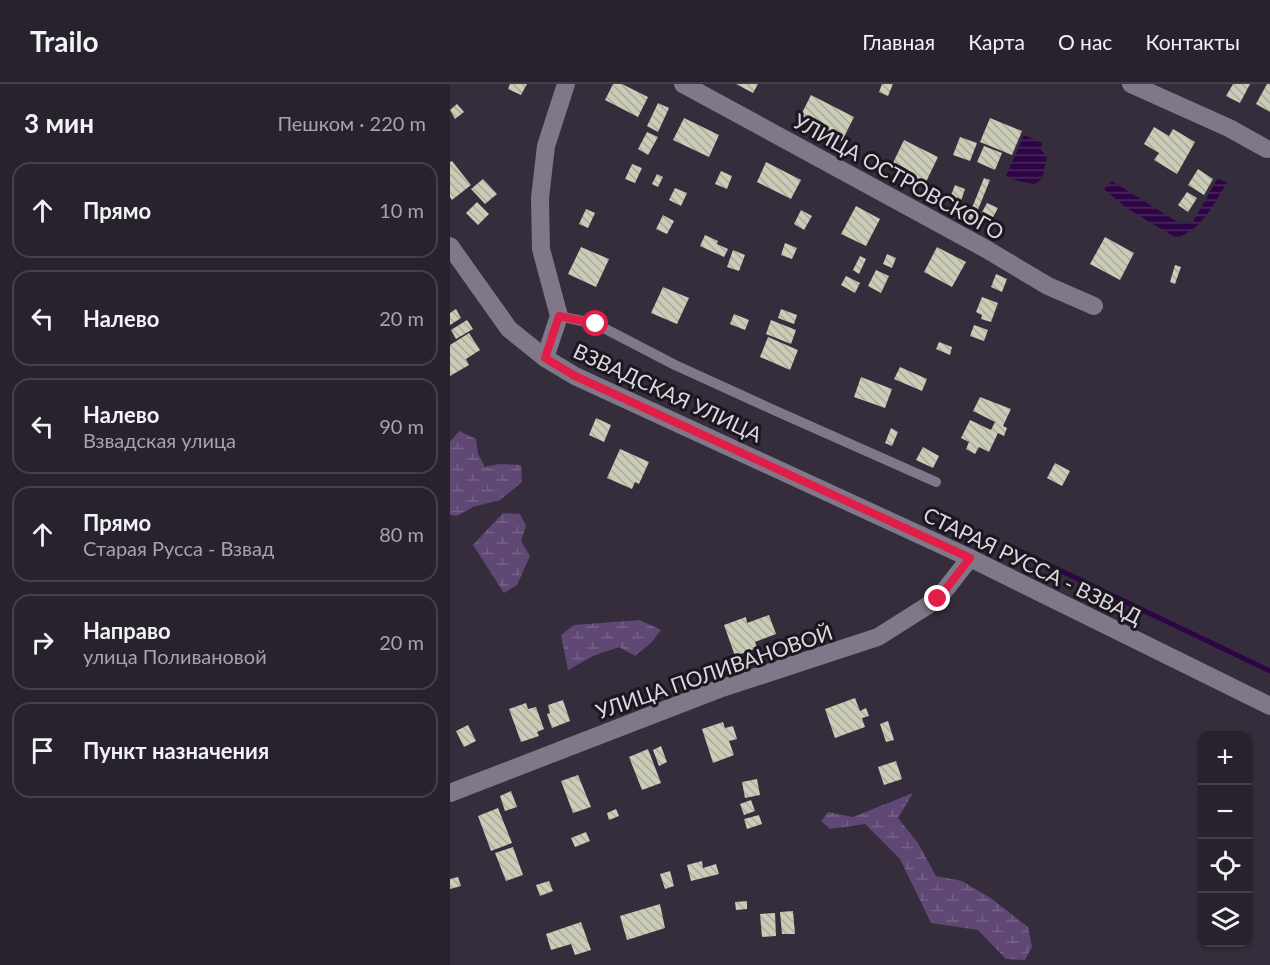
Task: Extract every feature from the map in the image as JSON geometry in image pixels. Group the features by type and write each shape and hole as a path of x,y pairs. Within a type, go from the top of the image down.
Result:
{"street":[{"path":"545,358 559,316 542,249 540,198 546,146 566,84"},
{"name":"УЛИЦА ОСТРОВСКОГО","path":"683,84 986,249 1048,286 1094,306"},
{"path":"1131,84 1229,128 1267,148"},
{"name":"ВЗВАДСКАЯ УЛИЦА","path":"450,246 509,329 545,358 575,376 776,468"},
{"name":"СТАРАЯ РУССА - ВЗВАД","path":"776,468 970,558 1270,705"},
{"name":"УЛИЦА ПОЛИВАНОВОЙ","path":"450,793 719,689 878,637 938,599 970,558"}],"lane":[{"path":"559,316 596,324 725,388 936,482"}],"green space":[{"path":"459,431 476,439 478,454 485,467 499,464 521,465 522,482 500,500 473,507 457,516 450,515 450,442"},
{"path":"503,513 520,514 526,526 521,541 530,556 517,585 504,593 473,545"},
{"path":"640,620 661,630 651,643 635,656 619,647 593,656 568,670 561,635 574,625"},
{"path":"913,793 898,818 918,843 936,876 962,881 992,899 1028,927 1032,947 1025,960 1006,959 978,930 931,923 900,859 865,824 830,829 821,821 828,812 853,817"}],"shaded area":[{"path":"1024,135 1042,143 1041,150 1047,157 1042,179 1034,184 1006,176"},
{"path":"1218,178 1227,183 1211,208 1193,229 1176,238 1125,207 1104,189 1112,181 1179,223 1192,223"}],"building":[{"path":"510,84 527,84 521,95 508,89"},
{"path":"613,84 622,84 648,97 638,117 605,100"},
{"path":"736,84 758,84 753,93"},
{"path":"882,84 893,84 888,96 879,92"},
{"path":"1233,84 1250,84 1240,103 1226,96"},
{"path":"1267,84 1270,84 1270,112 1256,104"},
{"path":"811,95 854,117 842,141 799,119"},
{"path":"658,103 669,108 658,132 647,126"},
{"path":"457,104 464,112 455,119 450,110"},
{"path":"684,118 719,135 709,157 673,140"},
{"path":"990,118 1022,131 1012,155 980,142"},
{"path":"1154,127 1169,136 1173,129 1195,142 1177,174 1154,160 1159,153 1144,144"},
{"path":"647,132 658,137 648,155 638,149"},
{"path":"960,137 977,143 970,161 953,155"},
{"path":"904,140 938,157 925,184 891,167"},
{"path":"984,146 1002,153 995,170 977,162"},
{"path":"452,161 471,185 452,200 450,197 450,162"},
{"path":"766,162 801,180 791,199 757,182"},
{"path":"632,164 642,168 635,183 625,179"},
{"path":"1198,169 1213,179 1204,195 1188,185"},
{"path":"721,171 732,176 727,189 715,184"},
{"path":"657,174 663,177 658,187 652,184"},
{"path":"984,178 990,180 971,227 965,225"},
{"path":"483,179 497,194 485,204 471,189"},
{"path":"955,185 965,189 960,204 949,200"},
{"path":"675,188 687,193 681,206 669,200"},
{"path":"1187,192 1197,198 1188,212 1178,205"},
{"path":"477,202 489,214 478,225 466,213"},
{"path":"987,203 998,208 992,219 981,214"},
{"path":"856,206 880,219 866,246 841,234"},
{"path":"586,209 595,213 588,228 579,224"},
{"path":"801,210 812,216 804,230 794,224"},
{"path":"663,215 674,221 667,234 656,229"},
{"path":"705,235 728,249 724,257 700,246"},
{"path":"1105,237 1134,253 1120,280 1090,264"},
{"path":"785,243 797,248 792,259 781,255"},
{"path":"581,247 609,259 596,287 568,274"},
{"path":"937,247 966,262 952,287 924,272"},
{"path":"733,250 745,255 739,271 727,267"},
{"path":"887,254 896,258 892,268 883,264"},
{"path":"860,256 866,259 859,274 853,270"},
{"path":"1175,265 1181,267 1175,284 1170,282"},
{"path":"876,270 889,276 881,293 868,286"},
{"path":"996,274 1007,279 1002,292 991,287"},
{"path":"846,276 860,283 855,293 841,285"},
{"path":"663,287 689,298 677,324 651,313"},
{"path":"982,297 998,303 991,322 981,319 982,315 976,312"},
{"path":"456,309 461,318 450,325 450,313"},
{"path":"781,309 797,315 794,324 778,318"},
{"path":"734,314 749,320 745,330 730,324"},
{"path":"467,320 473,329 456,339 451,330"},
{"path":"771,320 796,330 791,344 766,334"},
{"path":"974,325 988,330 984,341 970,336"},
{"path":"469,333 480,350 466,359 469,365 450,376 450,345"},
{"path":"768,337 798,350 790,370 760,357"},
{"path":"939,342 952,347 950,355 936,349"},
{"path":"900,367 927,379 922,391 894,379"},
{"path":"861,377 892,389 885,408 854,397"},
{"path":"980,397 1011,409 1003,426 1007,428 1004,436 998,433 989,452 979,447 975,454 966,449 969,442 961,438 970,420 991,430 995,422 973,411"},
{"path":"596,418 611,425 604,442 589,435"},
{"path":"891,428 898,432 892,446 885,443"},
{"path":"923,447 939,456 933,468 916,460"},
{"path":"620,449 649,462 639,484 635,482 632,489 607,478"},
{"path":"1055,463 1070,471 1062,486 1047,478"},
{"path":"769,615 776,634 755,642 757,648 735,656 724,625 746,617 747,623"},
{"path":"855,698 860,711 866,708 869,716 862,718 865,727 835,738 825,709"},
{"path":"563,700 570,721 552,728 547,714 550,713 548,705"},
{"path":"526,703 528,709 536,707 544,729 537,732 539,736 521,742 509,709"},
{"path":"888,721 894,740 886,742 880,724"},
{"path":"723,722 725,728 733,726 737,739 729,741 734,755 713,763 702,729"},
{"path":"468,725 476,741 464,747 456,731"},
{"path":"661,746 667,762 659,766 653,750"},
{"path":"648,749 661,783 642,790 629,757"},
{"path":"896,761 902,779 884,785 878,767"},
{"path":"578,775 591,807 573,813 561,781"},
{"path":"757,779 760,795 745,798 742,782"},
{"path":"511,791 517,807 505,811 500,796"},
{"path":"751,800 755,811 744,815 740,804"},
{"path":"498,808 512,843 491,851 478,816"},
{"path":"616,809 619,816 609,820 607,813"},
{"path":"759,815 762,824 747,829 744,819"},
{"path":"586,832 590,841 575,847 571,838"},
{"path":"513,847 523,875 506,881 495,853"},
{"path":"702,861 703,868 716,864 719,874 691,881 687,865"},
{"path":"670,871 674,886 665,889 660,874"},
{"path":"458,877 461,886 450,889 450,879"},
{"path":"549,881 553,891 540,896 536,885"},
{"path":"747,901 747,909 736,910 735,902"},
{"path":"660,904 665,928 627,940 620,916"},
{"path":"793,911 795,934 782,934 780,912"},
{"path":"775,913 776,936 762,937 760,914"},
{"path":"581,922 591,950 575,955 571,944 551,950 546,934"}],"waterway":[{"path":"1009,546 1270,671"}],"route":[{"path":"596,324 559,316 545,358 575,376 970,558 938,599"}]}
